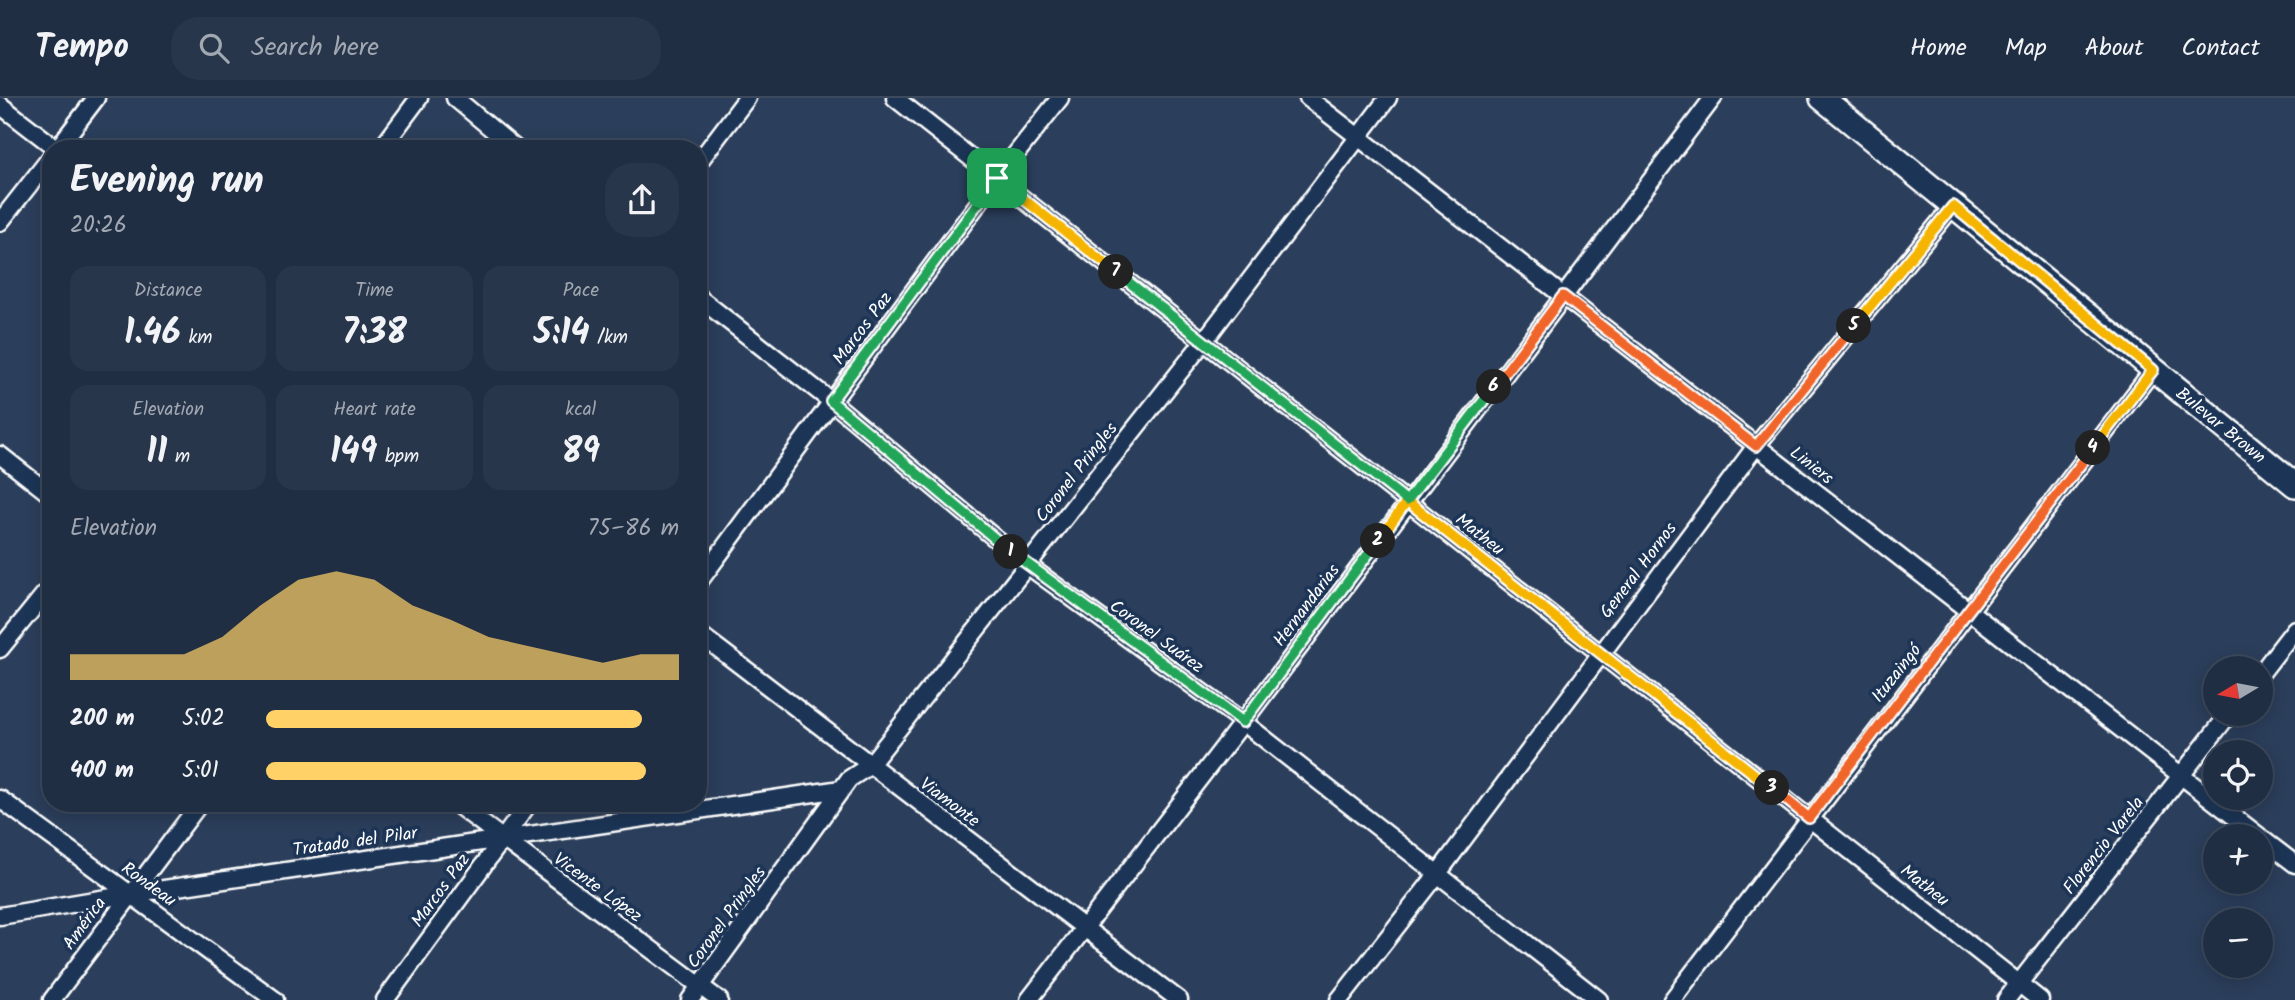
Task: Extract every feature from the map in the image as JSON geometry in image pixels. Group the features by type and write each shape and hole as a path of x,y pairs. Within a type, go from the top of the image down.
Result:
{"main road":[{"name":"Bulevar Brown","path":"1822,98 2295,485"}],"street":[{"path":"64,140 96,98"},
{"path":"388,140 419,98"},
{"path":"455,98 505,140"},
{"path":"707,151 747,98"},
{"name":"Matheu","path":"895,98 2040,1000"},
{"name":"Marcos Paz","path":"707,571 997,178 1060,98"},
{"name":"Liniers","path":"1308,98 2243,824"},
{"name":"Coronel Pringles","path":"690,1000 841,789 849,779 869,766 1204,341 1388,98"},
{"name":"Hernandarias","path":"1029,1000 1243,722 1713,98"},
{"path":"0,105 45,140"},
{"path":"0,222 42,168"},
{"name":"General Hornos","path":"1339,1000 1436,876 1599,653 1756,446 1953,206"},
{"name":"Coronel Suárez","path":"707,304 831,401 1027,565 1243,722 1436,876 1599,1000"},
{"name":"Ituzaingó","path":"1672,1000 2153,370"},
{"path":"0,455 42,488"},
{"path":"0,649 42,597"},
{"path":"2273,657 2295,629"},
{"name":"Viamonte","path":"707,640 1179,1000"},
{"name":"Florencio Varela","path":"2006,1000 2220,726"},
{"name":"Tratado del Pilar","path":"707,809 841,789"},
{"name":"Rondeau","path":"0,799 275,1000"},
{"name":"América","path":"52,1000 193,812"},
{"name":"Vicente López","path":"466,812 719,1000"},
{"name":"Marcos Paz","path":"384,1000 522,812"},
{"name":"Tratado del Pilar","path":"0,916 130,894 685,812"},
{"name":"Liniers","path":"2273,847 2295,864"}],"route":[{"path":"997,178 831,401 1027,565 1243,722 1407,501 1809,818 2153,370 1953,206 1756,446 1563,296 1407,501 997,178"}]}
